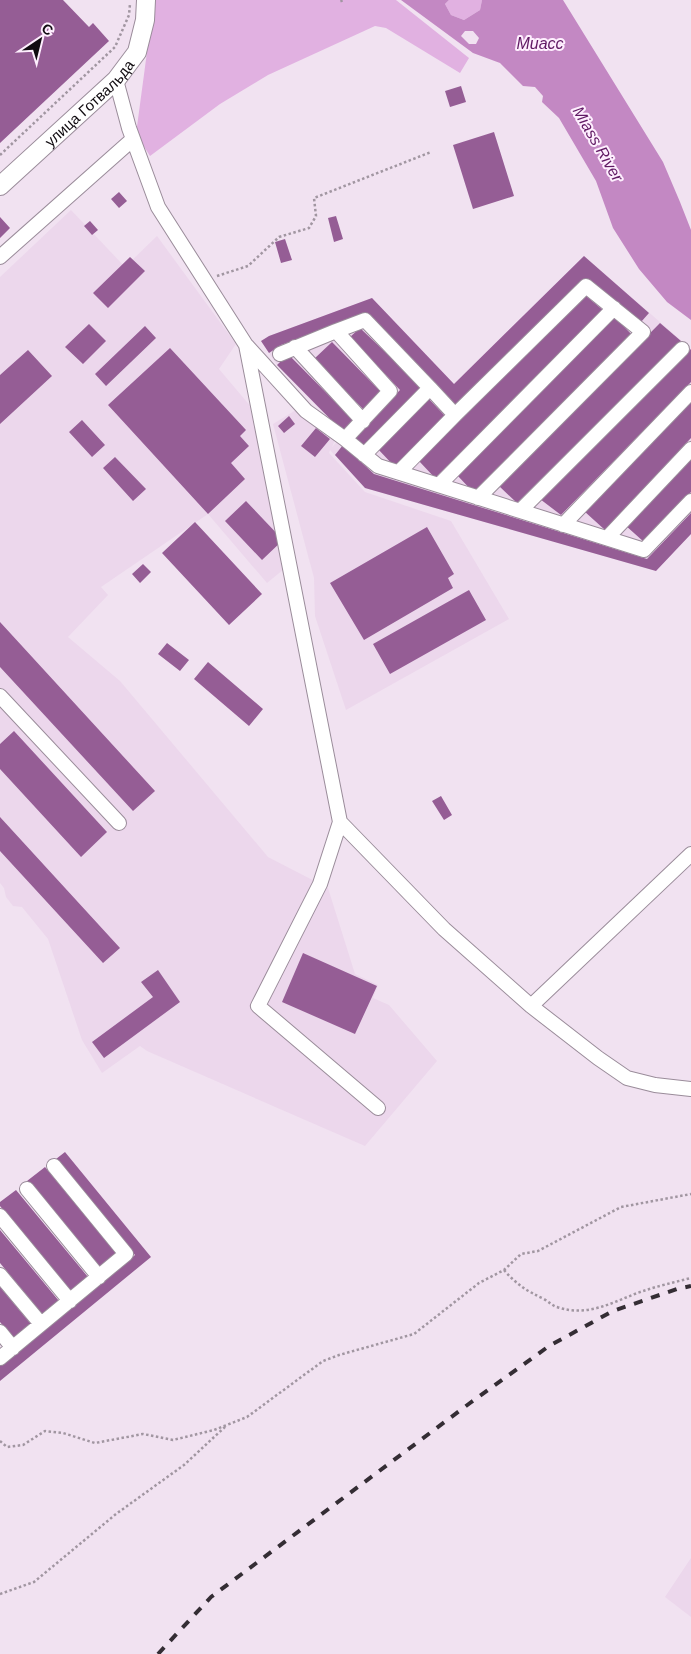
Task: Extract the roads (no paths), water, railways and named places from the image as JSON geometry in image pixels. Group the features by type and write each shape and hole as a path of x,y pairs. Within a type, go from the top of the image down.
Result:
{"main road":[{"name":"улица Готвальда","path":"0,186 116,80 137,52 145,20 146,0"}],"lane":[{"path":"116,80 133,139 158,207 246,345 306,411 378,466 644,550 691,502"},
{"path":"0,256 133,139"},
{"path":"399,472 586,286 643,332 478,498"},
{"path":"438,485 614,308"},
{"path":"280,354 365,320 455,415"},
{"path":"336,331 390,391 345,439"},
{"path":"246,345 340,822 320,884 258,1006 378,1108"},
{"path":"295,348 363,420"},
{"path":"520,511 682,349"},
{"path":"364,455 430,388"},
{"path":"563,525 691,392"},
{"path":"607,538 691,449"},
{"path":"0,696 119,823"},
{"path":"340,822 444,929 531,1006 598,1058 626,1078 654,1085 691,1089"},
{"path":"531,1006 691,854"},
{"path":"0,1358 126,1254 54,1166"},
{"path":"27,1189 99,1277"},
{"path":"0,1216 70,1301"},
{"path":"0,1275 41,1324"},
{"path":"0,1332 12,1348"}],"water":[{"name":"Миасс","path":"401,0 449,0 445,4 451,15 464,20 480,10 482,0 563,0 663,162 680,202 691,230 691,320 667,302 639,269 613,228 596,181 559,118 542,102 543,96 535,87 523,86 500,63 473,53","holes":["465,31 473,31 479,38 476,44 469,44 461,36"]}],"railway":[{"path":"158,1654 211,1597 549,1346 613,1311 691,1286"}],"water label":[{"name":"Miass River","path":"598,144"}]}
